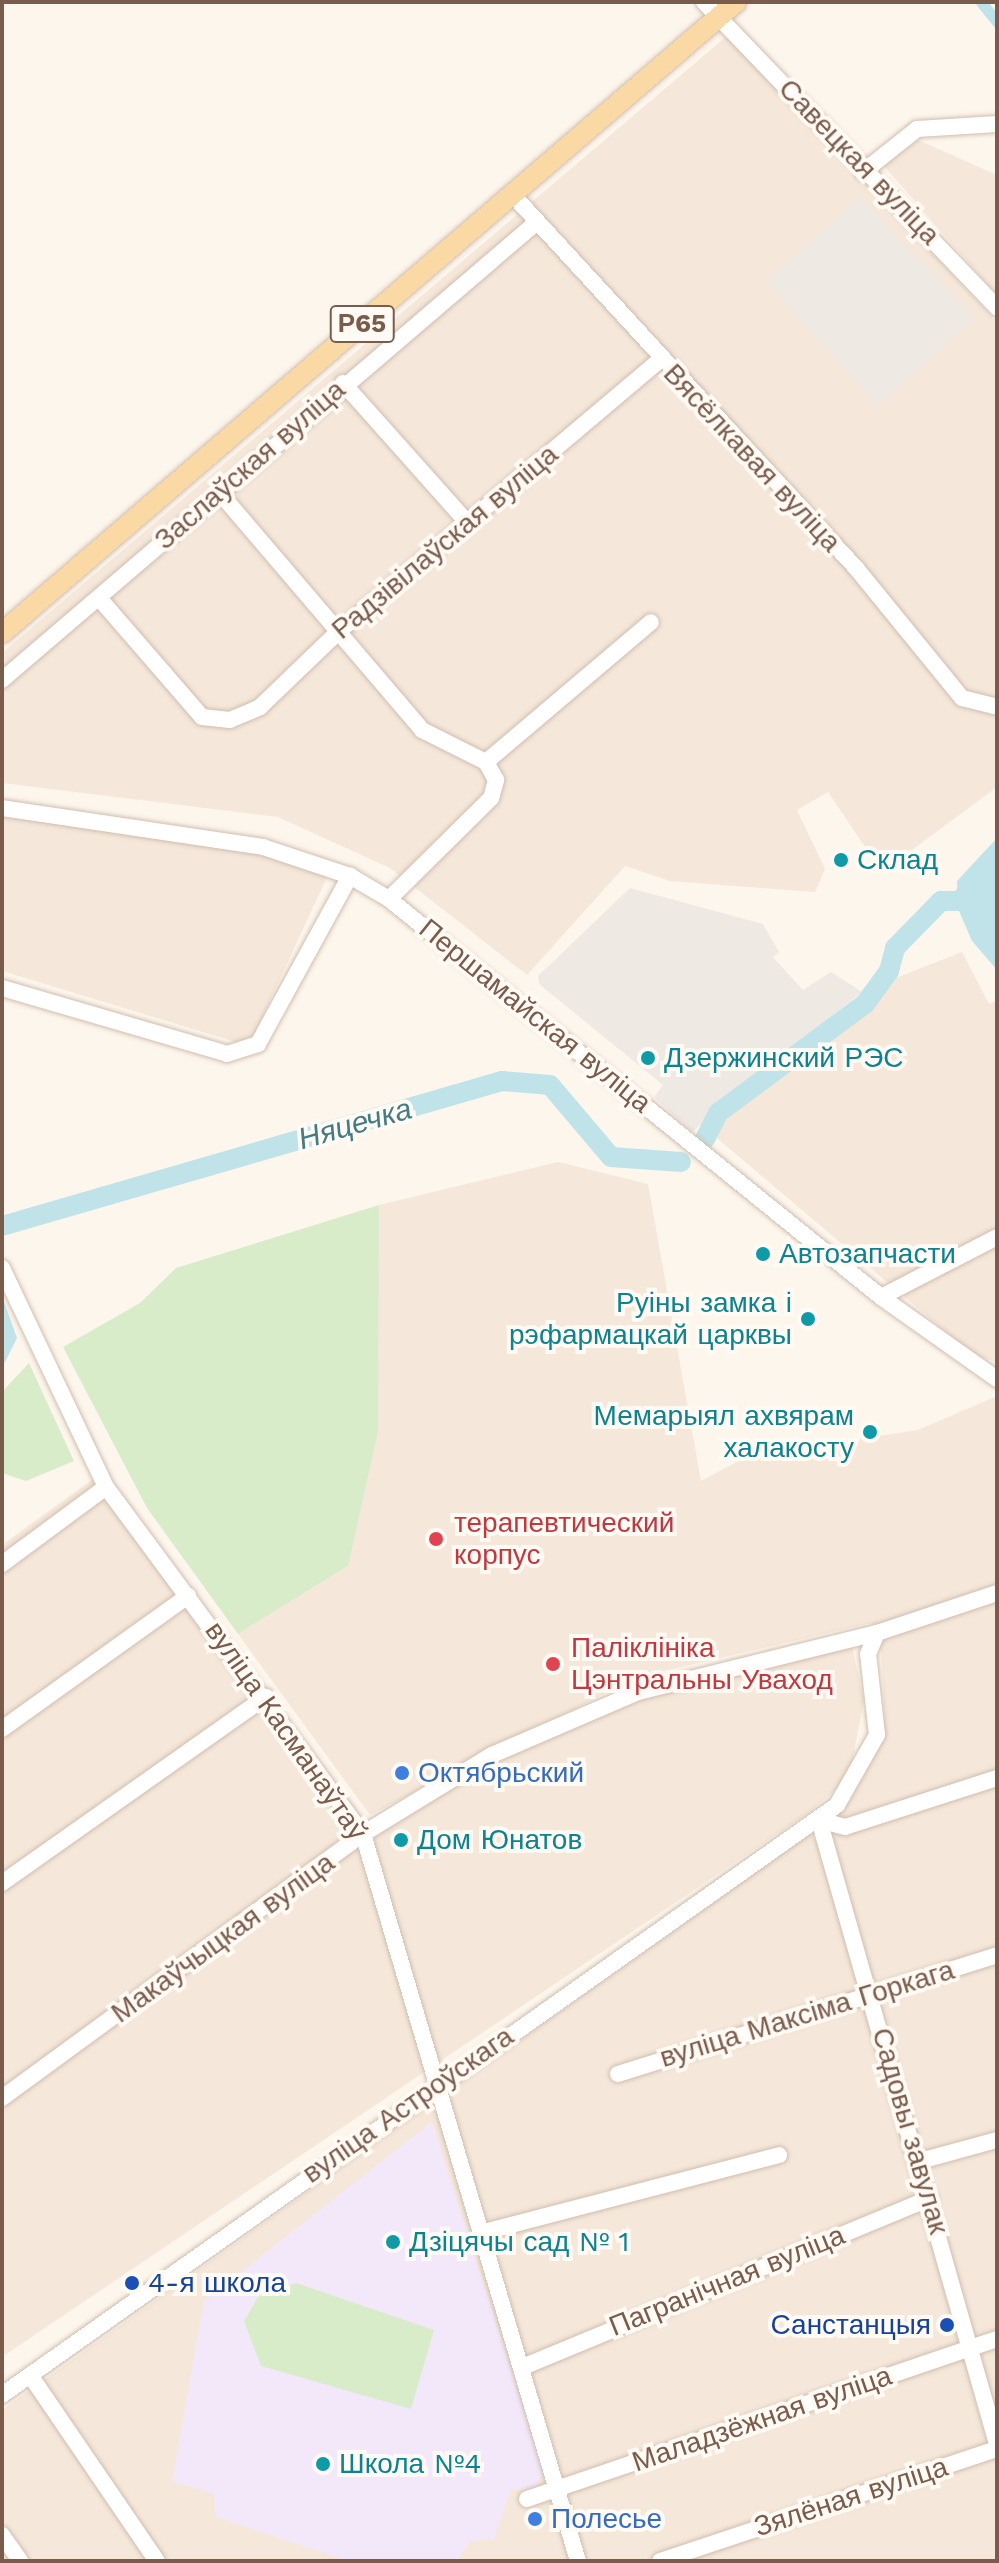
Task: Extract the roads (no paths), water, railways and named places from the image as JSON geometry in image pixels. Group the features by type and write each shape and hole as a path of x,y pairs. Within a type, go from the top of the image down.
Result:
{"main road":[{"name":"Р65","path":"2,633 729,9"}],"street":[{"name":"Савецкая вуліца","path":"704,2 729,9 863,172 997,308"},
{"path":"863,172 917,129 997,124"},
{"name":"Вясёлкавая вуліца","path":"512,194 660,360 856,568 962,698 997,707"},
{"name":"Заслаўская вуліца","path":"2,680 343,383 537,222"},
{"name":"Радзівілаўская вуліца","path":"99,598 202,717 230,720 260,707 338,632 660,360"},
{"path":"343,383 467,522"},
{"path":"219,492 422,730 486,762 496,780 491,798 389,899"},
{"path":"486,762 651,622"},
{"name":"Першамайская вуліца","path":"2,808 263,847 350,876 389,899 881,1297 997,1379"},
{"path":"2,988 227,1054 258,1044 350,876"},
{"path":"881,1297 997,1237"},
{"name":"вуліца Касманаўтаў","path":"2,1268 106,1487 266,1697 363,1834 525,2366 555,2488 578,2561"},
{"path":"2,1564 106,1487"},
{"name":"Макаўчыцкая вуліца","path":"2,2098 363,1834 492,1755 619,1698 877,1633 997,1593"},
{"path":"2,1729 188,1596"},
{"name":"вуліца Астроўскага","path":"2,2395 439,2084 819,1820 871,1756 877,1717 868,1654 877,1633"},
{"path":"2,1883 266,1697"},
{"path":"819,1820 845,1827 997,1778"},
{"name":"Садовы завулак","path":"819,1820 920,2161 997,2447"},
{"name":"вуліца Максіма Горкага","path":"618,2074 997,1955"},
{"path":"920,2161 997,2140"},
{"path":"484,2232 779,2155"},
{"name":"Пагранічная вуліца","path":"525,2366 930,2198"},
{"name":"Маладзёжная вуліца","path":"527,2499 997,2339"},
{"path":"30,2375 157,2561"},
{"name":"Зялёная вуліца","path":"660,2561 997,2447"},
{"path":"2,2535 20,2561"}],"water":[{"path":"997,838 997,970 972,941 959,911 957,881"},
{"path":"2,1296 17,1338 2,1368"}],"waterway":[{"path":"981,2 997,22"},
{"name":"Няцечка","path":"705,1139 718,1113 865,1004 889,971 895,948 941,901 960,901 997,854"},
{"name":"Няцечка","path":"2,1226 502,1081 550,1085 611,1157 681,1162"}],"place":[{"name":"Склад","path":"841,860"},
{"name":"Дзержинский РЭС","path":"648,1058"},
{"name":"Автозапчасти","path":"763,1254"},
{"name":"Руіны замка і рэфармацкай царквы","path":"808,1319"},
{"name":"Мемарыял ахвярам халакосту","path":"870,1432"},
{"name":"терапевтический корпус","path":"436,1539"},
{"name":"Паліклініка Цэнтральны Уваход","path":"553,1664"},
{"name":"Октябрьский","path":"402,1773"},
{"name":"Дом Юнатов","path":"401,1840"},
{"name":"Дзіцячы сад № 1","path":"393,2242"},
{"name":"4-я школа","path":"132,2283"},
{"name":"Санстанцыя","path":"947,2325"},
{"name":"Школа №4","path":"323,2464"},
{"name":"Полесье","path":"535,2519"}]}
